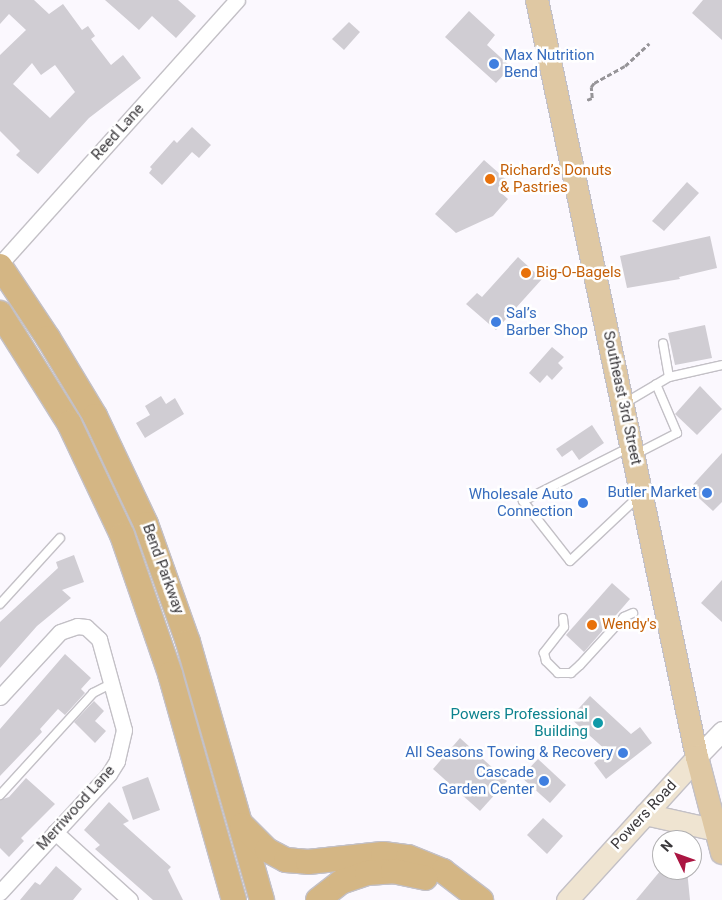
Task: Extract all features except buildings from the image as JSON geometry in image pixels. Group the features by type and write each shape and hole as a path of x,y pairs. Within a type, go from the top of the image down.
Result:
{"highway":[{"name":"Bend Parkway","path":"0,265 82,392 137,501 188,642 262,900"},
{"name":"Bend Parkway","path":"0,313 69,423 122,535 168,666 234,900"},
{"path":"241,824 268,850 286,860 302,862 383,854 408,857 443,871 481,900"},
{"path":"318,900 331,888 354,877 393,871 423,877 459,900"}],"main road":[{"name":"Southeast 3rd Street","path":"536,0 697,757 722,853"},
{"name":"Powers Road","path":"567,900 697,757"},
{"path":"646,814 716,830"}],"street":[{"name":"Reed Lane","path":"0,265 237,0"},
{"name":"Merriwood Lane","path":"0,697 60,632 77,626 94,631 100,639 124,730 117,761 0,892"},
{"name":"Powers Road","path":"697,757 722,731"},
{"path":"55,832 130,900"}],"lane":[{"path":"663,344 668,377"},
{"path":"623,404 668,377 722,365"},
{"path":"642,492 570,561 523,500 633,450 677,433 656,384"},
{"path":"0,604 60,538"},
{"path":"563,618 564,627 544,653 546,661 558,673 570,673 580,666 624,617 633,613"},
{"path":"0,795 93,693 113,683"}],"path":[{"path":"587,100 592,98 591,87 594,83 625,66 648,44"}],"place":[{"name":"Max Nutrition Bend","path":"494,64"},
{"name":"Richard’s Donuts & Pastries","path":"490,179"},
{"name":"Big-O-Bagels","path":"526,273"},
{"name":"Sal’s Barber Shop","path":"496,322"},
{"name":"Butler Market","path":"707,493"},
{"name":"Wholesale Auto Connection","path":"583,503"},
{"name":"Wendy's","path":"592,625"},
{"name":"Powers Professional Building","path":"598,723"},
{"name":"All Seasons Towing & Recovery","path":"623,753"},
{"name":"Cascade Garden Center","path":"544,781"}]}
